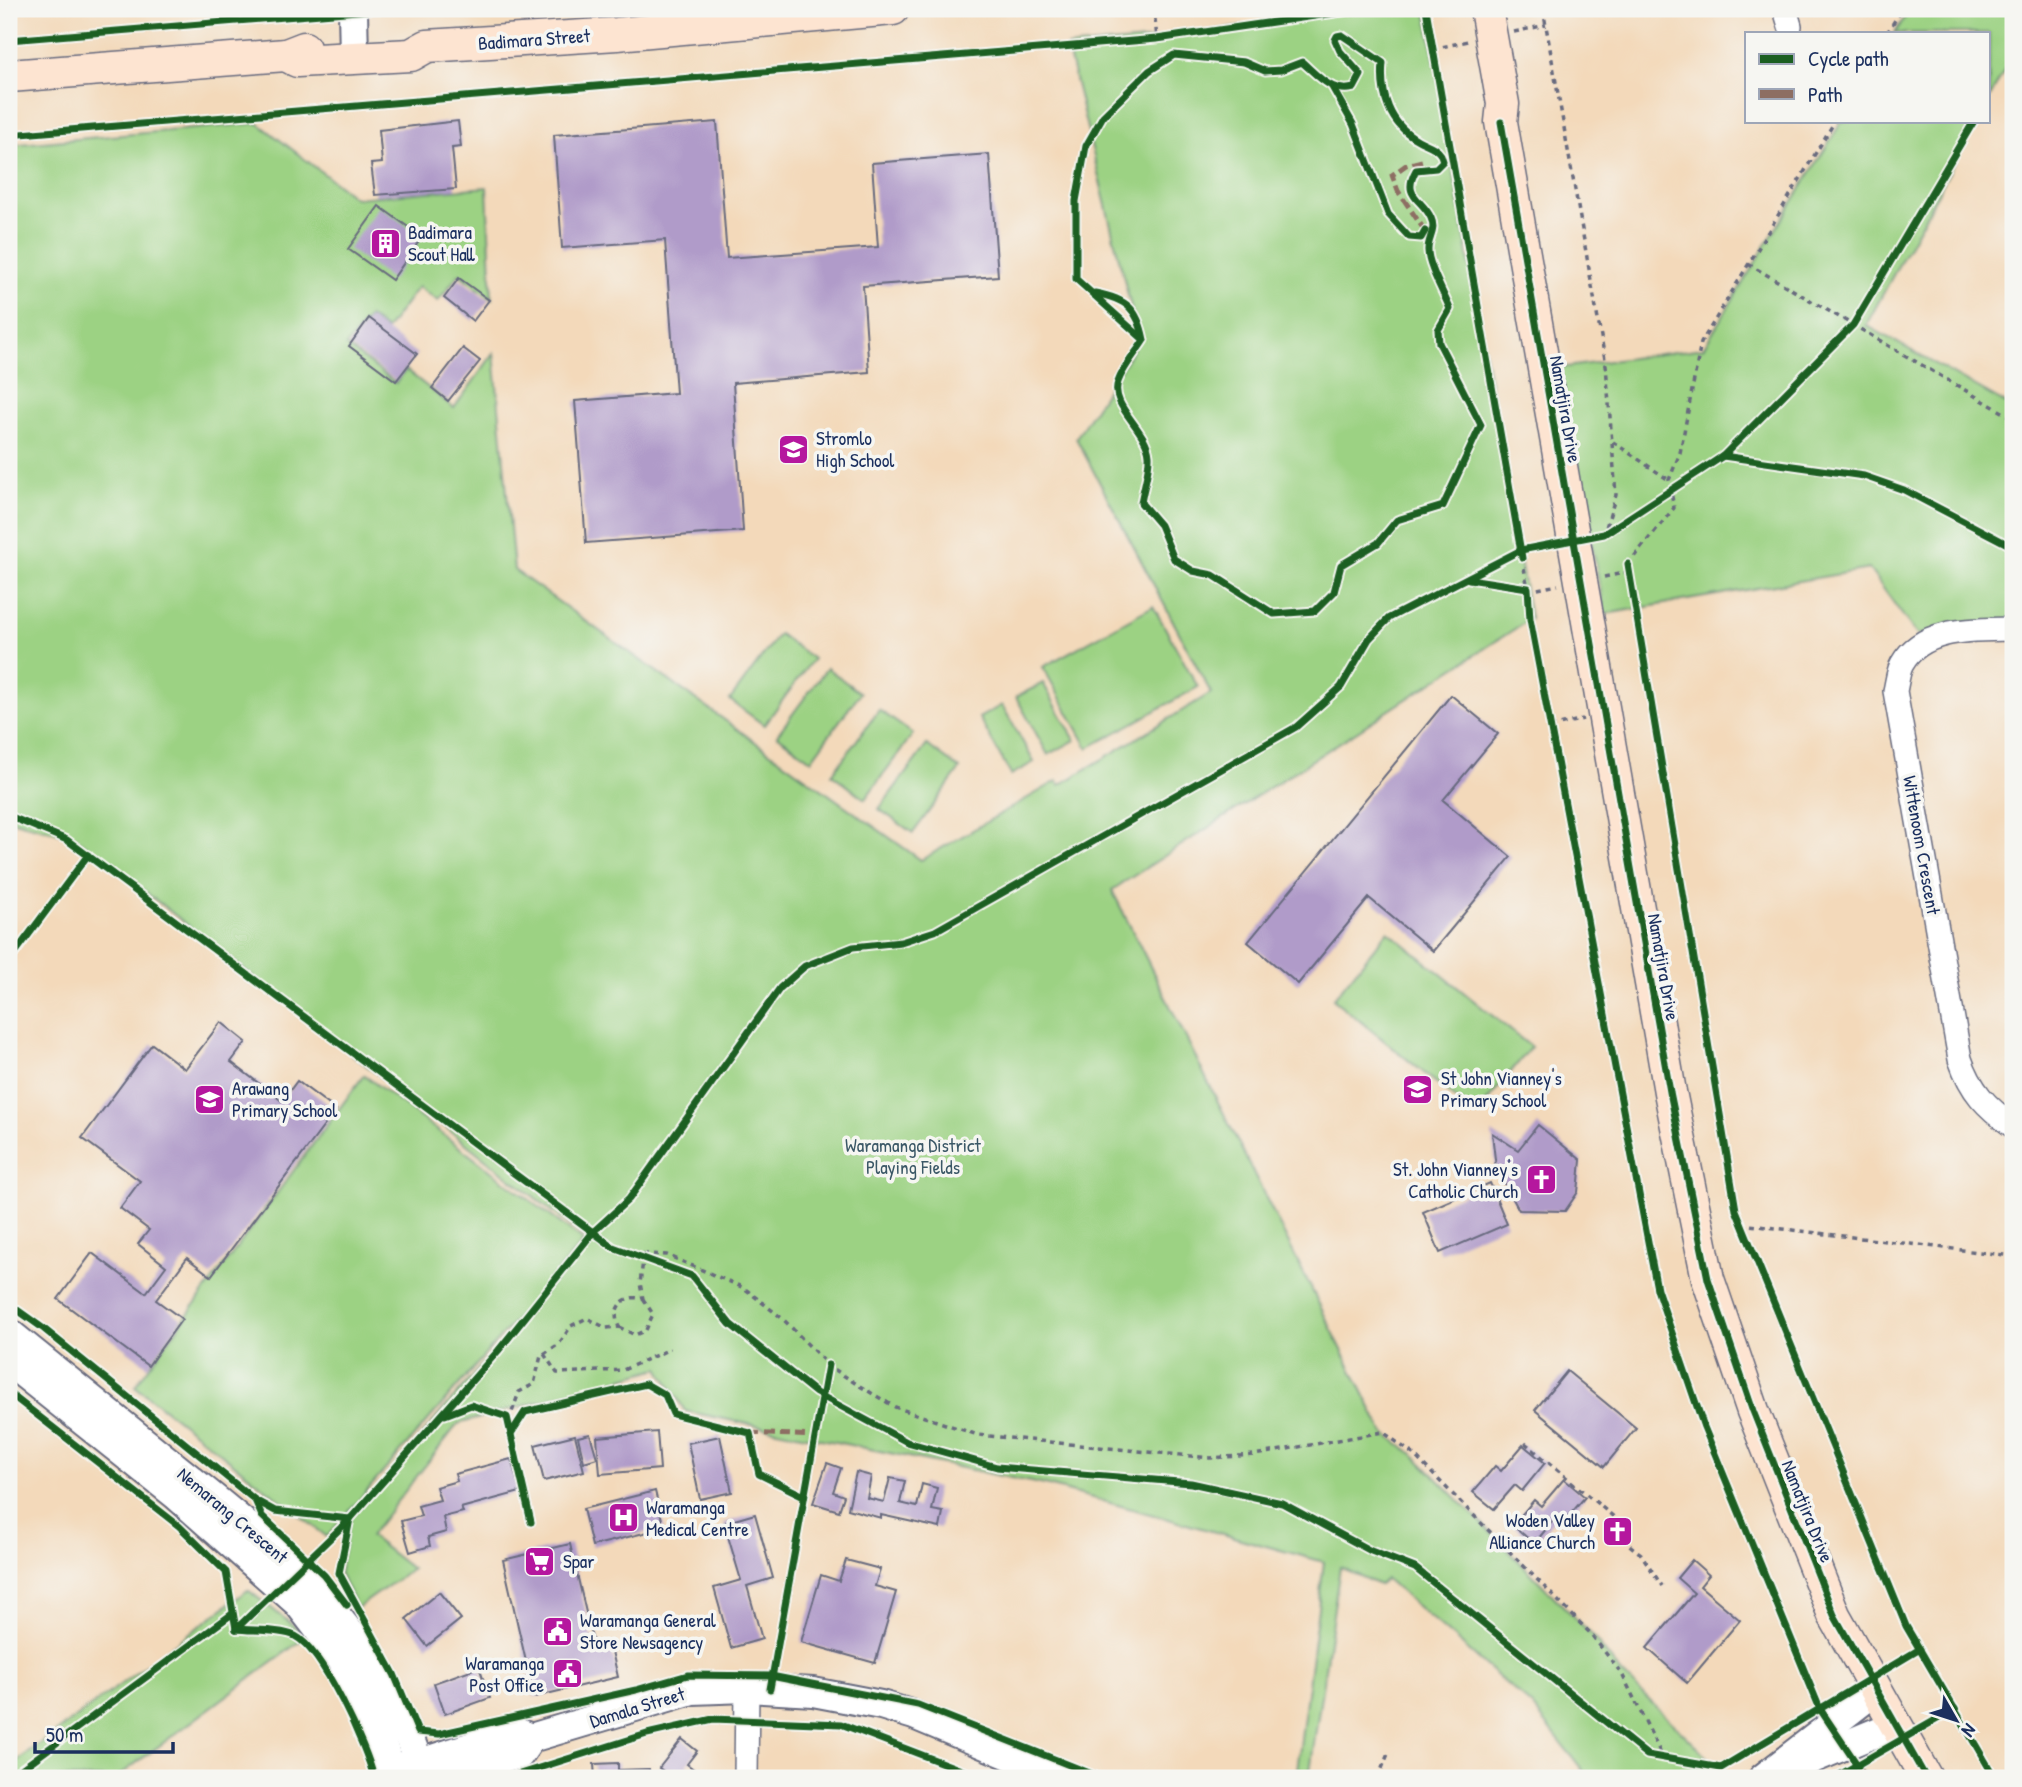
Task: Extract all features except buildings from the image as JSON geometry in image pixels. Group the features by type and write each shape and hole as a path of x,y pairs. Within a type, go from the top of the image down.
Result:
{"main road":[{"name":"Badimara Street","path":"9,76 286,55 300,48 362,51 414,41 427,46 618,34 893,9"},
{"name":"Namatjira Drive","path":"1470,9 1489,106 1501,122"},
{"name":"Namatjira Drive","path":"1486,9 1503,104 1501,122 1578,536 1603,714 1670,1092 1708,1279 1790,1509 1834,1615 1874,1692 1926,1778"}],"street":[{"path":"353,9 362,51"},
{"path":"362,51 369,9"},
{"name":"Wittenoom Crescent","path":"2013,629 1957,631 1922,644 1902,664 1895,691 1960,1059 1975,1094 1988,1109 2013,1126"},
{"name":"Nemarang Crescent","path":"12,1354 272,1561 306,1595 349,1628 385,1685 425,1773"},
{"name":"Nemarang Crescent","path":"306,1595 379,1735 393,1775"},
{"path":"746,1778 747,1688"},
{"name":"Damala Street","path":"393,1775 425,1773 520,1754 531,1738 692,1690 747,1688 813,1692 881,1705 1063,1778"},
{"path":"1764,1778 1874,1692"},
{"path":"1764,1778 1894,1725"}],"path":[{"path":"1154,9 1157,39"},
{"path":"1543,9 1606,365 1616,495 1604,534"},
{"path":"1888,32 1902,9"},
{"path":"1326,14 1351,10"},
{"path":"1431,36 1435,62"},
{"path":"1144,40 1170,37"},
{"path":"1631,582 1628,564 1674,508 1669,480 1680,453 1701,343 1834,122"},
{"path":"1748,264 2013,418"},
{"path":"1844,334 1860,313"},
{"path":"1611,441 1669,480"},
{"path":"1659,500 1678,488"},
{"path":"1578,536 1604,534 1615,527"},
{"path":"1511,556 1521,550 1529,605"},
{"path":"1516,587 1528,588"},
{"path":"1548,714 1553,741"},
{"path":"1551,727 1603,714"},
{"path":"9,818 22,822"},
{"path":"1746,1236 1740,1220 2013,1256"},
{"path":"623,1250 644,1255 667,1255 744,1288 783,1319 828,1365 895,1407 978,1435 1209,1458 1254,1455 1383,1432 1413,1454 1590,1633 1622,1674 1659,1757 1670,1768"},
{"path":"644,1255 668,1266"},
{"path":"508,1419 519,1392 534,1384 544,1354 559,1344 578,1320 587,1318 606,1328 618,1327 635,1335 646,1330 653,1314 643,1299 640,1283 644,1255"},
{"path":"680,1271 692,1276"},
{"path":"618,1327 615,1315 620,1303 631,1297 643,1299"},
{"path":"544,1354 557,1373 623,1370 670,1349"},
{"path":"826,1376 828,1365"},
{"path":"505,1398 512,1432 517,1420 525,1412"},
{"path":"495,1413 508,1419"},
{"path":"1525,1443 1615,1518 1619,1537 1641,1554 1662,1586"},
{"path":"1378,1778 1388,1754"},
{"path":"1659,1757 1674,1760"},
{"path":"1657,1768 1659,1757"}],"green space":[{"name":"Waramanga District Playing Fields","path":"1363,9 1426,9 1530,619 1112,890 1383,1432 1413,1454 1590,1633 1622,1674 1721,1770 1707,1778 1589,1778 1532,1706 1386,1579 1379,1585 1340,1567 1309,1778 1296,1778 1324,1562 1045,1485 685,1411 659,1368 458,1424 370,1536 412,1569 357,1608 339,1573 350,1519 589,1240 75,837 14,821 9,816 9,145 258,123 355,198 487,187 492,299 459,274 438,301 418,287 386,330 369,317 346,346 396,383 406,370 454,408 494,353 514,570 921,860 1057,781 1060,785 1211,693 1076,438 1139,340 1067,47 1157,39"},
{"path":"1910,9 2013,9 2013,54 1990,97 1990,32 1896,32"},
{"path":"1841,122 1976,122 1866,325 2013,408 2013,620 1917,635 1869,569 1605,614 1559,368 1703,348"},
{"path":"1153,606 1198,687 1088,748 1043,667"},
{"path":"779,634 813,659 764,725 730,700"},
{"path":"827,668 860,693 811,760 777,735"},
{"path":"1043,683 1075,740 1048,755 1016,697"},
{"path":"1002,705 1034,762 1011,775 979,718"},
{"path":"879,710 913,734 865,799 832,774"},
{"path":"927,745 960,769 913,833 879,809"},
{"path":"1388,931 1531,1047 1476,1115 1333,999"},
{"path":"364,1075 584,1241 327,1537 135,1386"},
{"path":"248,1590 307,1636 116,1778 9,1778 9,1767"}],"marked path":[{"path":"1422,161 1406,165 1392,175 1398,191 1425,231 1426,238"},
{"path":"750,1433 815,1436"},
{"path":"1858,1766 1867,1778"}],"cycle path":[{"path":"9,40 381,9"},
{"path":"9,135 1157,39 1363,9"},
{"path":"1426,9 1522,558"},
{"path":"1095,293 1123,302 1134,313 1141,329 1144,340 1123,371 1117,391 1123,409 1147,445 1149,455 1141,503 1160,525 1174,559 1193,571 1213,575 1274,614 1315,611 1334,592 1341,565 1378,543 1397,520 1443,506 1481,425 1439,343 1438,330 1450,309 1429,257 1428,247 1433,223 1412,192 1411,186 1416,170 1436,168 1443,161 1436,150 1408,133 1393,117 1385,97 1383,63 1342,35 1337,36 1335,40 1340,51 1361,75 1354,88 1346,89 1332,86 1302,62 1281,70 1265,71 1244,62 1174,55 1149,71 1103,116 1086,146 1076,201 1076,279 1144,340"},
{"path":"1332,87 1353,124 1388,214 1409,237 1421,238 1425,231"},
{"path":"1501,122 1670,1092 1708,1279 1753,1411 1834,1615 1926,1778"},
{"path":"1723,456 1853,325 1973,122"},
{"path":"236,1629 350,1519 498,1351 594,1231 629,1199 780,988 805,966 853,947 901,942 935,931 1296,727 1341,687 1369,639 1389,618 1521,550 1604,534 1723,456 1864,476 1904,490 2013,547"},
{"path":"1628,564 1736,1210 1906,1626 1995,1778"},
{"path":"1469,579 1528,588 1530,619 1657,1289 1704,1427 1820,1709 1858,1766"},
{"path":"9,816 67,840 613,1247 692,1276 730,1324 816,1393 907,1442 997,1467 1191,1483 1282,1503 1371,1551 1415,1568 1647,1755 1721,1768 1920,1649"},
{"path":"9,961 88,855"},
{"path":"9,1304 44,1329 255,1500 262,1516 324,1575 347,1605"},
{"path":"770,1689 828,1365"},
{"path":"512,1432 525,1412 646,1384 665,1395 673,1414 750,1433 759,1474 804,1496"},
{"path":"9,1393 179,1526 226,1572 236,1629"},
{"path":"445,1415 471,1405 507,1417 531,1522"},
{"path":"255,1500 275,1511 350,1519"},
{"path":"350,1519 339,1573 394,1674 418,1732 439,1734 636,1690 688,1675 771,1676 918,1705 1102,1778"},
{"path":"9,1778 232,1614"},
{"path":"236,1629 289,1634 306,1645 342,1701 363,1745 374,1778"},
{"path":"1834,1778 1955,1709"},
{"path":"507,1778 647,1734 713,1719 841,1724 982,1778"}],"place":[{"name":"Badimara Scout Hall","path":"385,243"},
{"name":"Stromlo High School","path":"793,449"},
{"name":"St John Vianney's Primary School","path":"1418,1089"},
{"name":"Arawang Primary School","path":"209,1099"},
{"name":"St. John Vianney's Catholic Church","path":"1541,1180"},
{"name":"Waramanga Medical Centre","path":"623,1518"},
{"name":"Woden Valley Alliance Church","path":"1618,1531"},
{"name":"Spar","path":"540,1561"},
{"name":"Waramanga General Store Newsagency","path":"557,1631"},
{"name":"Waramanga Post Office","path":"567,1674"}]}
